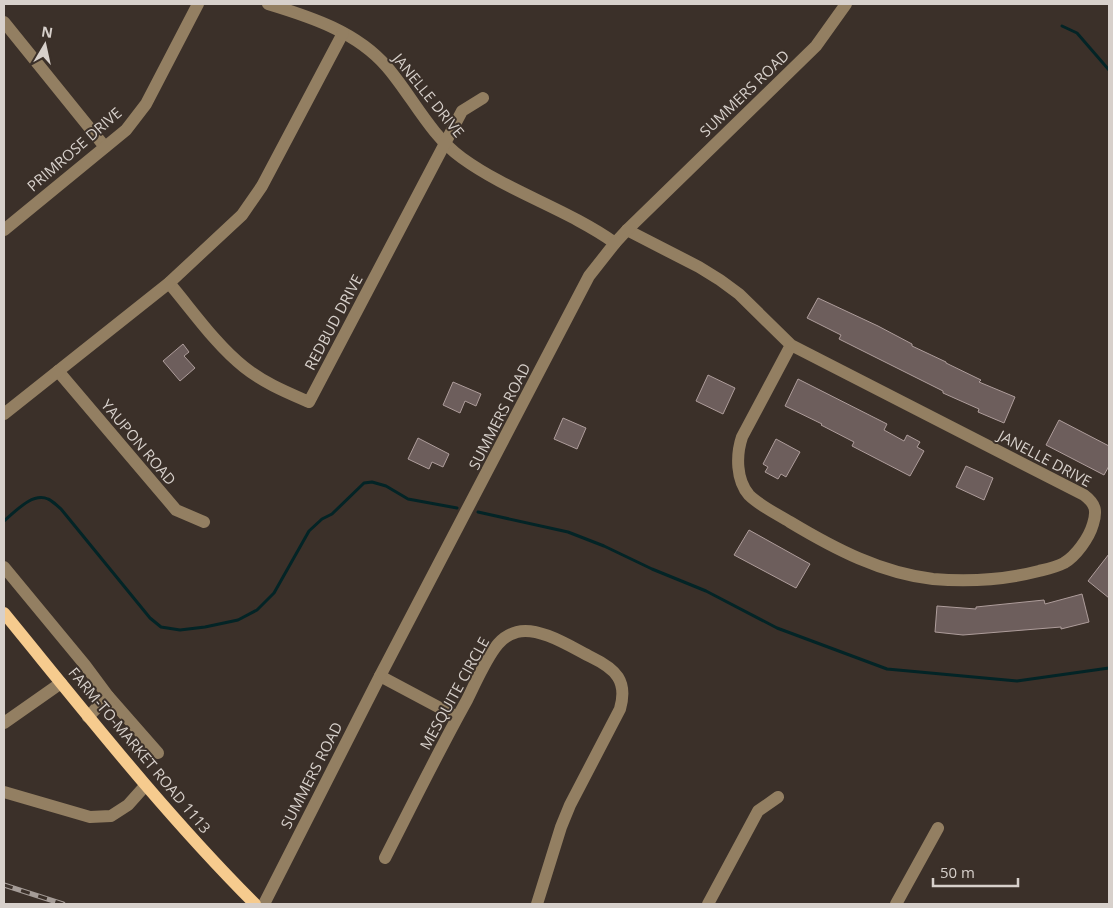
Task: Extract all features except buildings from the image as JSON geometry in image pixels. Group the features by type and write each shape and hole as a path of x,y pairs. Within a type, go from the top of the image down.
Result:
{"main road":[{"name":"FARM-TO-MARKET ROAD 1113","path":"4,613 145,786 230,880 255,904"}],"street":[{"name":"PRIMROSE DRIVE","path":"4,230 126,130 146,104 198,4"},
{"name":"JANELLE DRIVE","path":"268,4 325,23 366,47 387,66 446,143 461,157 488,174 589,227 615,243"},
{"name":"SUMMERS ROAD","path":"264,904 380,676 589,276 627,230 816,46 846,4"},
{"path":"4,22 104,148"},
{"path":"4,414 169,282 242,215 262,186 343,33"},
{"name":"REDBUD DRIVE","path":"169,282 220,344 244,367 273,386 309,402 462,111 483,98"},
{"name":"JANELLE DRIVE","path":"627,230 699,267 720,280 739,294 791,345 1091,500 1095,506 1096,513 1092,529 1074,555 1064,563 1022,575 989,580 962,581 932,579 896,572 864,562 833,547 769,509 749,494 742,482 739,471 738,448 791,345"},
{"name":"YAUPON ROAD","path":"58,371 176,510 204,522"},
{"path":"4,567 85,665 108,696 158,754"},
{"name":"MESQUITE CIRCLE","path":"385,858 457,717 499,643 505,637 524,630 542,633 609,666 620,681 623,697 620,709 570,804 537,904"},
{"path":"380,676 457,717"},
{"path":"4,724 61,683"},
{"path":"88,716 108,696"},
{"path":"4,792 90,818 111,816 128,805 145,786"},
{"path":"708,904 758,811 778,797"},
{"path":"896,904 938,828"}],"waterway":[{"path":"1062,26 1077,33 1109,70"},
{"path":"4,521 24,504 36,498 50,500 61,509 150,618 161,627 180,630 238,620 257,610 274,593 309,531 322,519 332,514 364,483 372,482 386,486 408,499 457,508"},
{"path":"478,512 568,532 706,591 777,628 887,669 1017,681 1109,668"}],"railway":[{"path":"4,885 63,904"}]}
